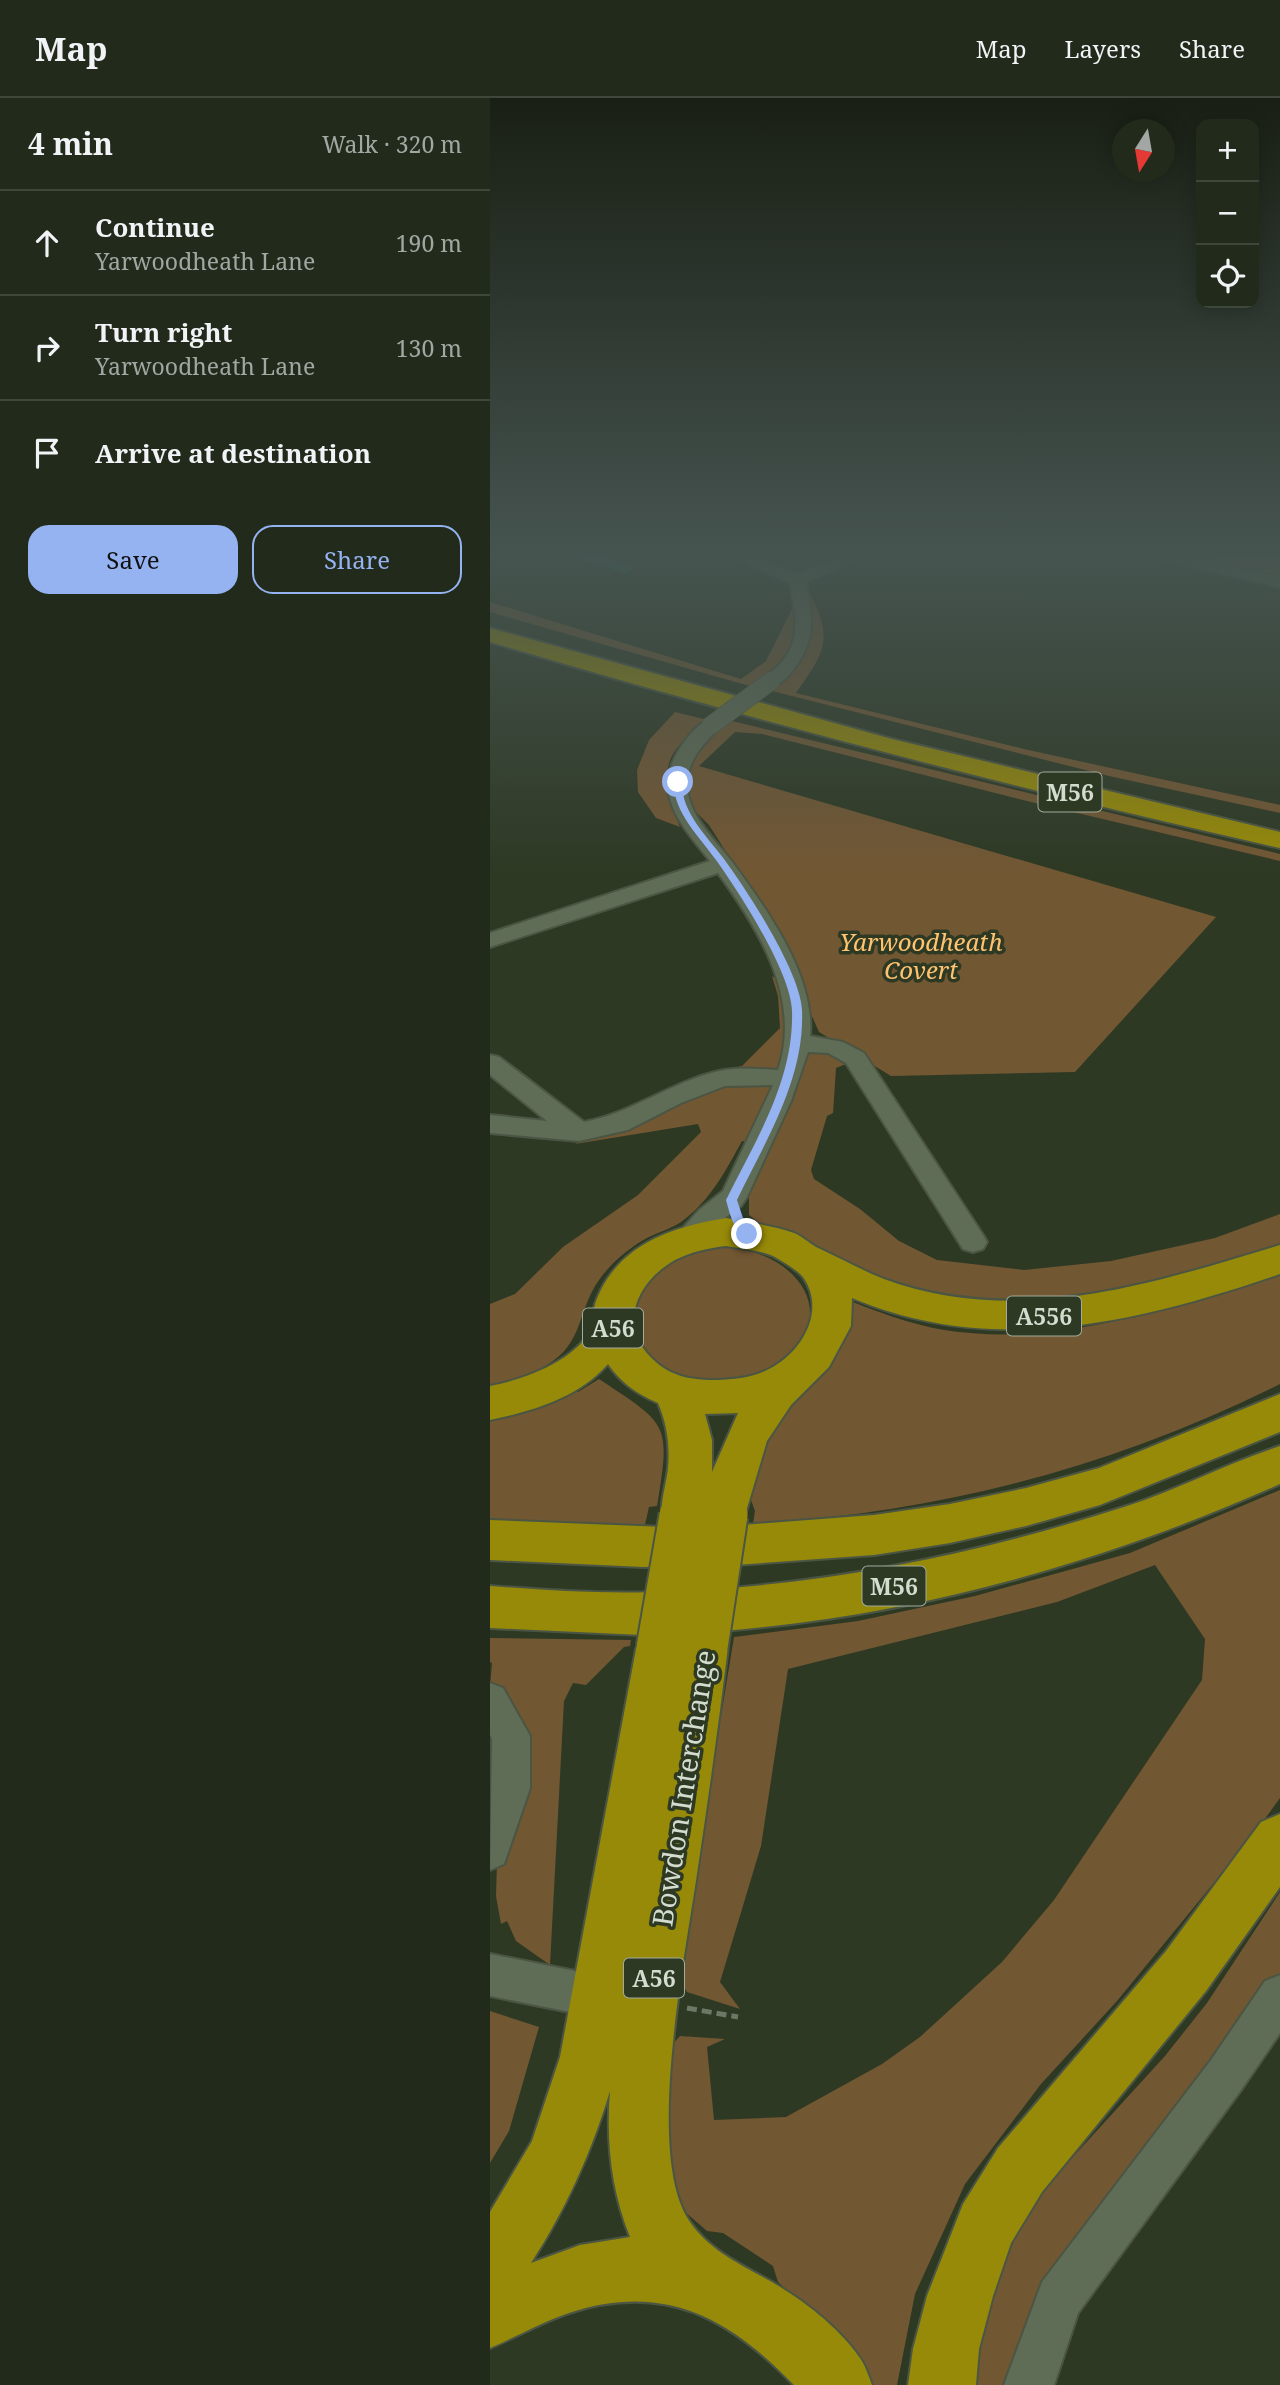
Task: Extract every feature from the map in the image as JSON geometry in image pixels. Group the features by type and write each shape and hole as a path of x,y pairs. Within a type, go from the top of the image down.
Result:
{"highway":[{"name":"M56","path":"567,658 713,701 860,740 1280,840"},
{"name":"M56","path":"623,658 803,709 1053,771 1280,823"},
{"path":"497,662 563,673 860,740"},
{"name":"A56","path":"739,1217 811,1260 827,1279 834,1302 832,1327 820,1350 800,1371 769,1387 742,1395 716,1398 674,1393 640,1374 615,1344 612,1329 614,1305 625,1282 643,1262 686,1240 726,1232 739,1217"},
{"name":"A556","path":"811,1260 843,1279 887,1297 953,1313 993,1317 1081,1312 1204,1284 1280,1259"},
{"path":"490,1403 522,1396 567,1377 599,1350 612,1329"},
{"name":"Bowdon Interchange","path":"703,1515 733,1469 749,1432 780,1389 800,1371"},
{"name":"Bowdon Interchange","path":"674,1393 690,1430 703,1515 625,2000 639,2105 640,2147 646,2191 659,2231 678,2260 713,2287"},
{"name":"M56","path":"490,1540 607,1547 686,1548 786,1545 893,1533 993,1515 1102,1486 1263,1421 1280,1411"},
{"name":"M56","path":"490,1607 674,1613 790,1602 906,1584 1006,1561 1126,1526 1226,1489 1280,1464"},
{"path":"942,2385 947,2348 960,2296 985,2226 1020,2170 1186,1971 1280,1841"},
{"name":"Bowdon Interchange","path":"490,2268 528,2212 573,2114 590,2057 625,2000"},
{"name":"A56","path":"490,2315 544,2288 592,2274 618,2270 668,2271 713,2287 785,2329 825,2368 838,2385"}],"street":[{"path":"739,1217 788,1078 796,1044 797,1008 789,978 769,939 723,864 696,830 678,795 680,769 685,755 699,736 783,673 795,658"},
{"path":"490,940 723,864"},
{"path":"796,1044 834,1046 846,1050 855,1058 973,1242"},
{"path":"490,1063 579,1132"},
{"path":"490,1124 579,1132 619,1125 671,1097 721,1079 740,1076 788,1078"},
{"path":"490,1700 511,1736 511,1788 490,1850"},
{"path":"490,1975 625,2000"},
{"path":"1029,2385 1059,2299 1226,2075 1280,1996"}],"path":[{"path":"625,2000 738,2017"}],"green space":[{"path":"650,658 672,658 741,679 768,658 785,658 753,687"},
{"path":"790,658 818,658 796,693 1024,749 1280,805 1280,813 1109,776 764,689"},
{"path":"675,712 708,720 680,744 668,767 669,793 680,827 656,818 638,792 637,770 649,740"},
{"name":"Yarwoodheath Covert","path":"724,719 1280,854 1280,861 762,734 735,732 699,766 1216,917 1075,1072 891,1076 819,1032 785,955 733,863 709,825 687,803 684,767"},
{"path":"772,976 782,982 792,1038 778,1070 625,1112 701,1074 742,1066 780,1028 778,996"},
{"path":"803,1050 833,1053 846,1064 836,1068 833,1113 827,1116 811,1170 814,1179 860,1209 899,1241 937,1260 1024,1270 1111,1261 1215,1238 1280,1214 1280,1246 1095,1299 1020,1305 895,1288 759,1223 749,1215 749,1190"},
{"path":"729,1084 767,1084 773,1087 749,1142 742,1141 709,1195 681,1222 641,1242 609,1268 592,1292 568,1347 547,1365 552,1370 490,1385 490,1304 515,1294 563,1247 638,1195 701,1132 698,1124 575,1144 679,1098"},
{"path":"736,1248 760,1254 781,1265 796,1279 806,1295 810,1313 806,1331 795,1350 767,1372 704,1387 677,1379 631,1349 633,1292 668,1264 690,1253"},
{"path":"1280,1275 1280,1384 1217,1414 1089,1462 958,1497 891,1509 753,1524 755,1511 751,1500 744,1500 752,1462 842,1298 905,1321 944,1330 1030,1334 1114,1321"},
{"path":"599,1379 651,1417 659,1428 663,1441 664,1457 657,1506 649,1507 644,1529 490,1520 490,1418 573,1388 578,1392"},
{"path":"1280,1490 1280,1798 1254,1834 1117,2001 1041,2084 965,2184 915,2294 897,2385 871,2385 836,2335 778,2282 773,2266 723,2233 707,2231 684,2211 670,2163 666,2086 669,2048 680,2036 725,2039 707,2047 714,2120 786,2117 882,2064 920,2037 1002,1962 1054,1900 1202,1680 1205,1639 1155,1565 1057,1602 788,1669 761,1846 720,1982 740,2009 687,1992 678,1979 734,1637 858,1621 975,1596 1130,1553"},
{"path":"490,1638 631,1640 630,1646 624,1647 586,1685 573,1683 564,1701 550,1965 516,1941 507,1921 501,1924 496,1896 497,1861 524,1741 513,1705 490,1687"},
{"path":"1280,1892 1280,1989 1019,2385 970,2385 998,2269 1028,2211 1061,2170 1165,2056 1207,2003"},
{"path":"490,2011 539,2027 509,2131 490,2163"}],"route":[{"path":"678,782 678,795 684,811 723,864 769,939 789,978 797,1008 797,1034 788,1078 777,1108 731,1200 738,1223 747,1234"}]}
